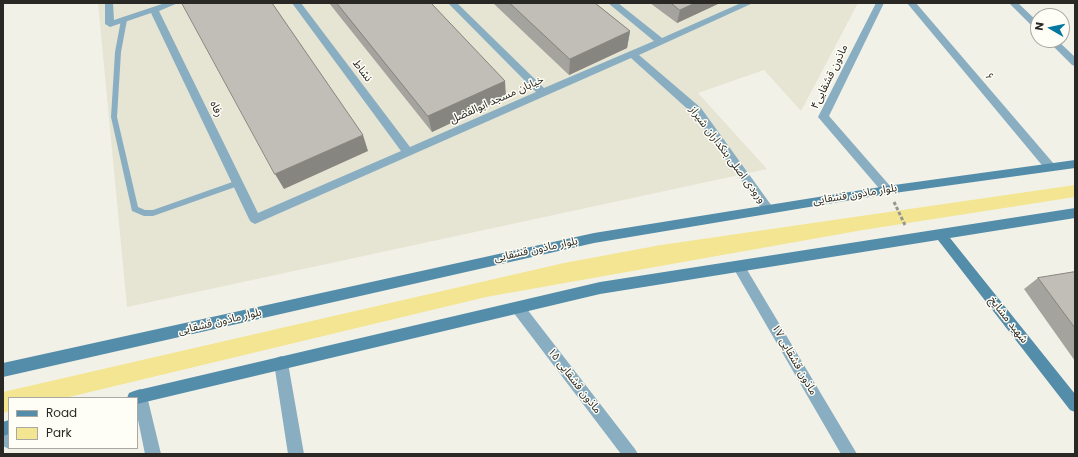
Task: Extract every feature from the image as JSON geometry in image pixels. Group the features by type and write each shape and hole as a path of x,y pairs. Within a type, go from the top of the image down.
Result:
{"street":[{"path":"109,3 110,24 174,3"},
{"name":"نشاط","path":"296,3 408,152"},
{"path":"452,3 543,93"},
{"path":"612,3 661,42"},
{"name":"خیابان مسجد ابوالفضل","path":"255,219 749,3"},
{"name":"۴ماذون قشقایی","path":"880,3 823,118 887,190"},
{"name":"۶","path":"910,3 1050,167"},
{"path":"1014,3 1030,19"},
{"name":"رفاه","path":"154,10 255,219"},
{"path":"1060,48 1075,63"},
{"name":"ورودی اصلی بنکداران شیراز","path":"632,54 697,111 768,209"},
{"name":"بلوار ماذون قشقایی","path":"3,370 586,239 887,190 1075,164"},
{"path":"137,397 600,288 1075,213"},
{"name":"شهید مشایخ","path":"941,235 1075,405"},
{"name":"ماذون قشقایی ۱۷","path":"739,267 849,454"},
{"name":"ماذون قشقایی ۱۵","path":"518,308 630,454"},
{"path":"281,363 296,454"},
{"path":"138,401 153,454"}],"lane":[{"path":"124,20 120,36 114,117 135,209 144,213 153,213 238,183"}],"path":[{"path":"887,190 912,239"}],"shaded area":[{"path":"98,3 858,3 801,111 764,70 698,93 767,169 127,307"}],"green space":[{"path":"1075,185 1075,197 863,230 486,297 69,397 8,397 8,411 3,413 3,392 564,263 661,245"}],"building":[{"path":"182,3 272,3 363,135 275,174"},
{"path":"337,3 431,3 505,81 428,116"},
{"path":"510,3 595,3 630,31 570,59"},
{"path":"671,3 695,3 680,10"},
{"path":"1075,272 1075,328 1038,278"}]}
